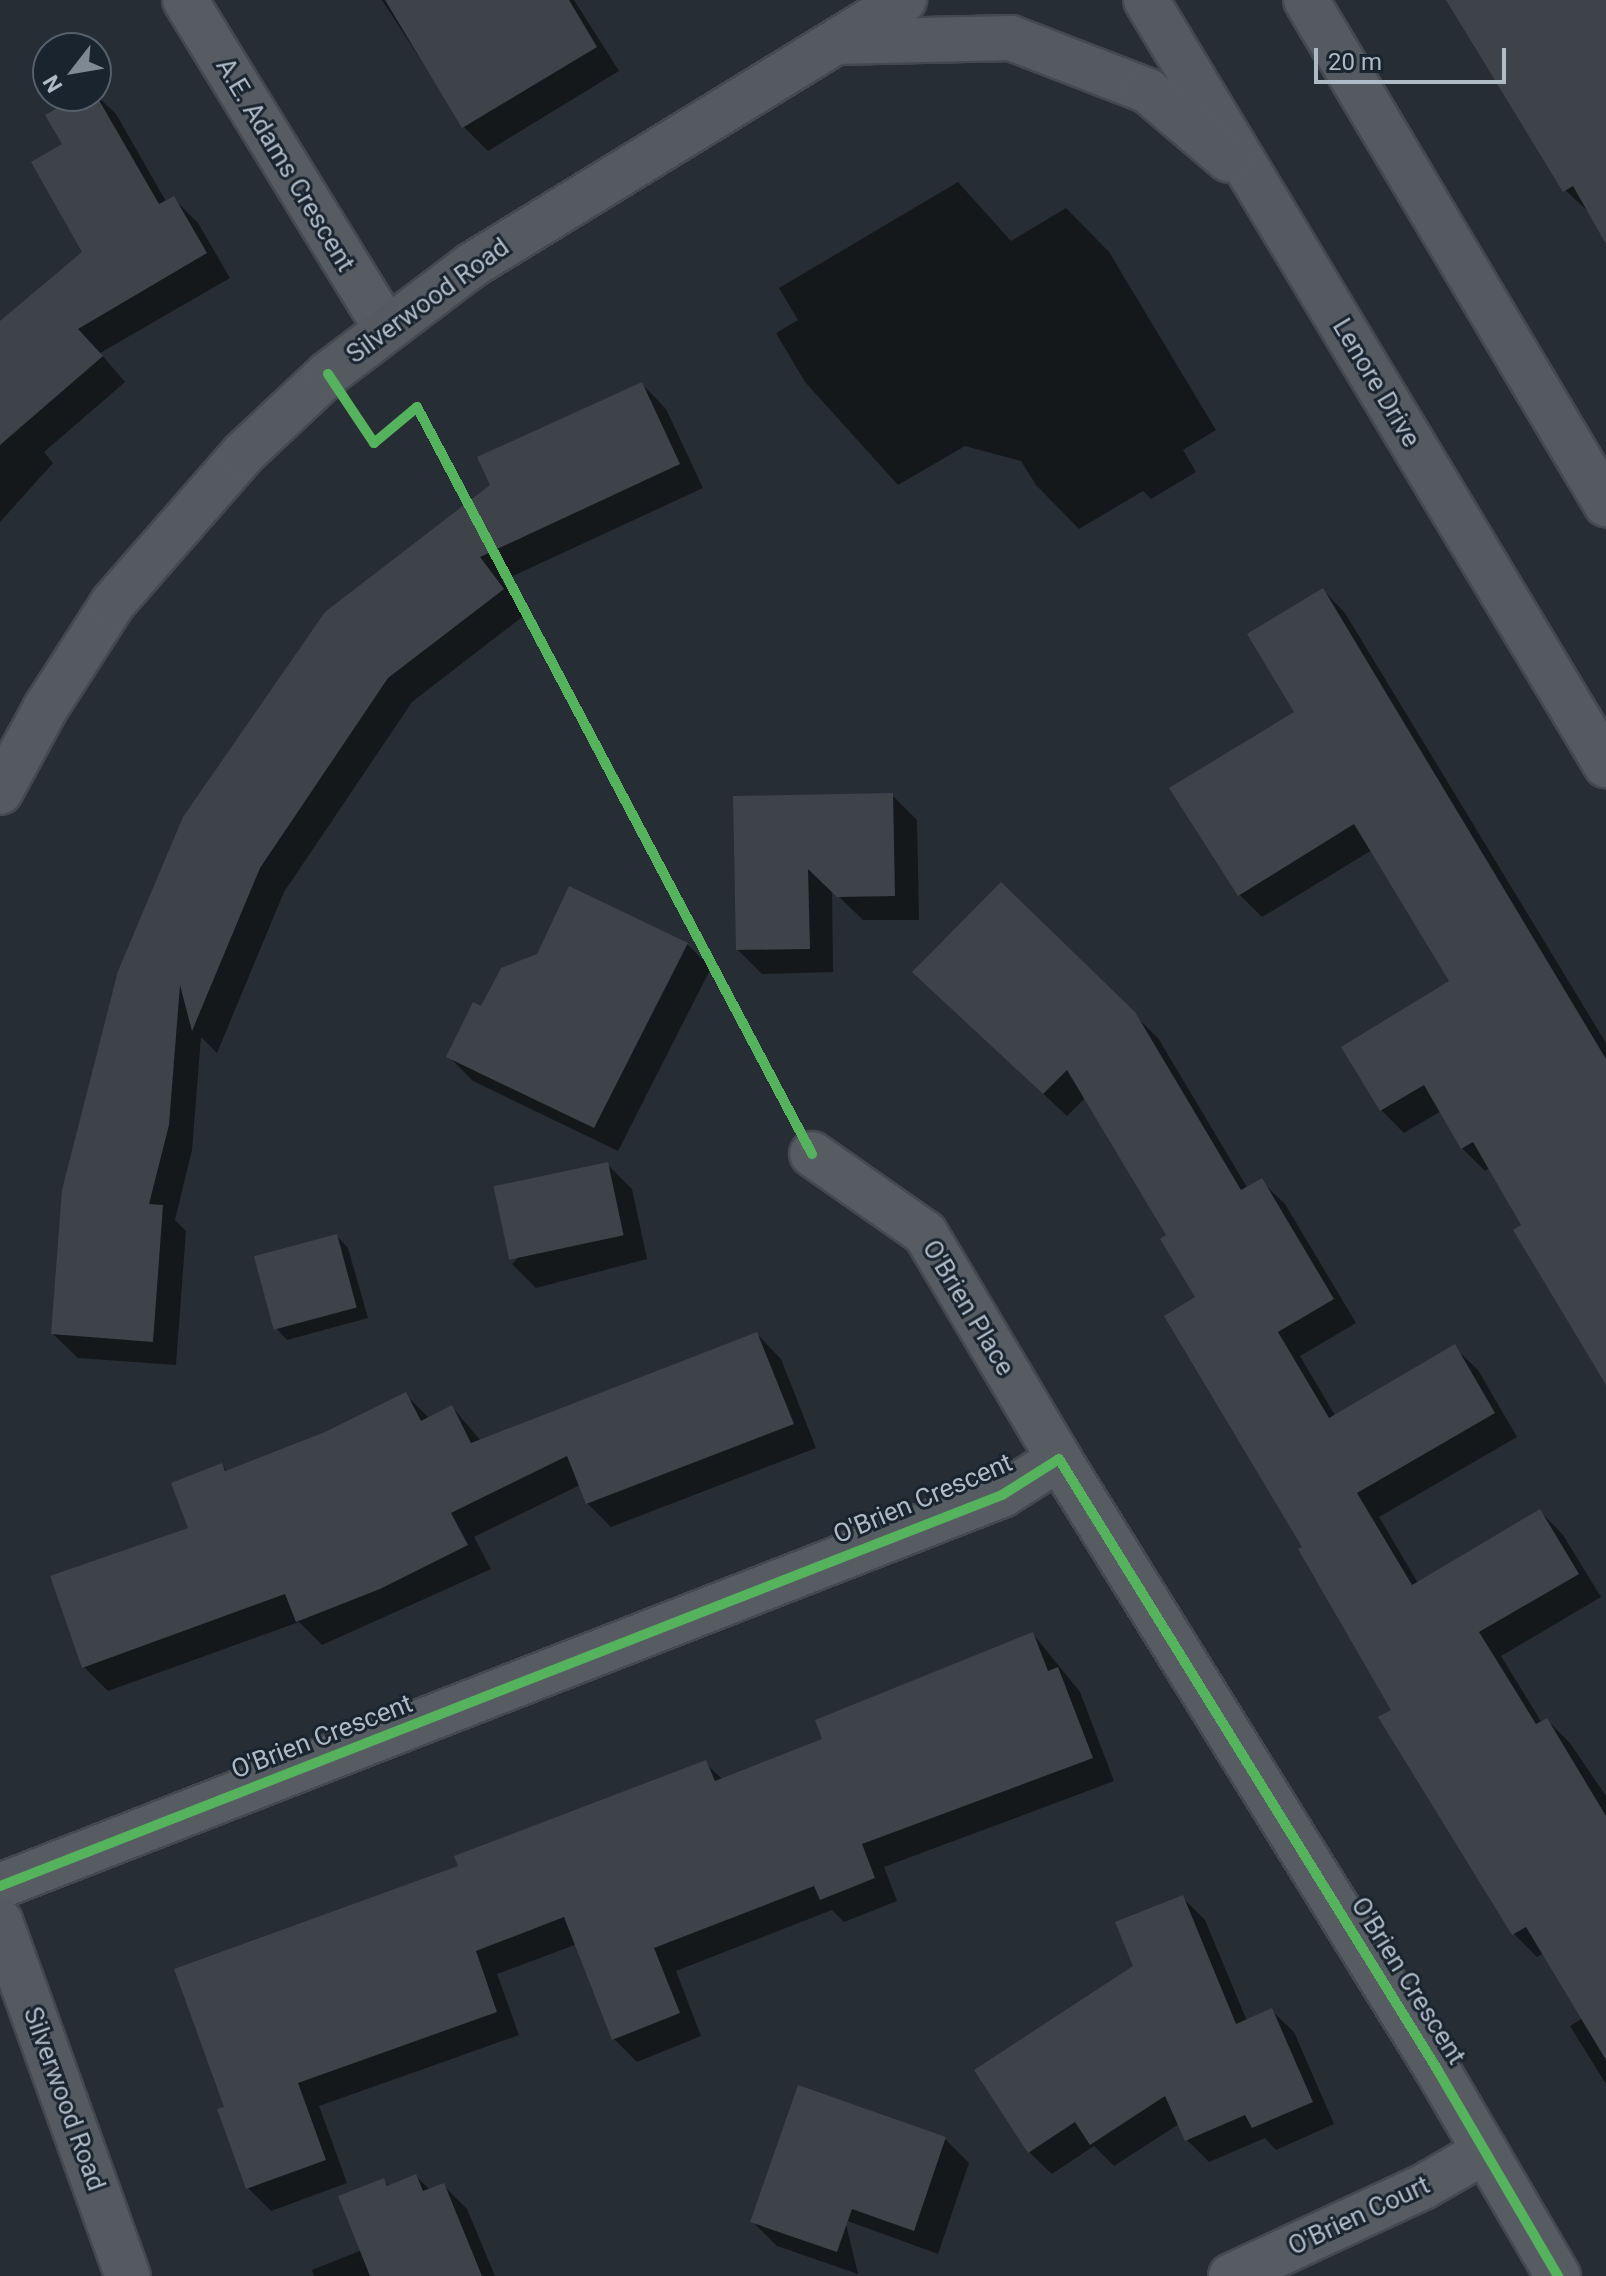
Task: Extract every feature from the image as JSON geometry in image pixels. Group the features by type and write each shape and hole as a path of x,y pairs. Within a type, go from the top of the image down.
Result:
{"main road":[{"name":"Silverwood Road","path":"0,792 45,709 113,603 244,453 386,328 472,265 904,0"},
{"name":"Lenore Drive","path":"1146,0 1606,765"},
{"path":"1306,0 1606,504"},
{"path":"836,42 1011,38 1148,91 1256,182"},
{"name":"Silverwood Road","path":"0,1921 128,2276"}],"street":[{"name":"A.E. Adams Crescent","path":"185,0 386,328"},
{"name":"O'Brien Place","path":"812,1154 925,1233 1059,1459"},
{"name":"O'Brien Crescent","path":"0,1886 1002,1495 1059,1459 1485,2151 1558,2276"},
{"name":"O'Brien Court","path":"1231,2276 1423,2187 1485,2151"}],"building":[{"path":"385,0 569,0 597,47 462,128"},
{"path":"1446,0 1606,0 1606,244 1573,186 1563,192"},
{"path":"50,112 106,112 159,204 174,196 207,253 78,329 103,356 0,445 0,321 82,252 31,162 62,144 45,115"},
{"path":"642,382 680,464 480,557 504,589 388,678 260,868 192,1031 180,985 169,1125 149,1204 163,1205 153,1342 51,1334 62,1190 118,971 183,817 325,612 490,485 477,457"},
{"path":"1323,588 1606,1059 1606,1385 1513,1230 1521,1225 1473,1142 1461,1149 1424,1085 1380,1111 1341,1047 1449,981 1354,824 1238,896 1169,788 1294,712 1247,634"},
{"path":"893,793 895,896 837,897 808,869 810,949 736,950 733,796"},
{"path":"1001,882 1135,1012 1241,1190 1262,1178 1334,1299 1278,1332 1329,1418 1455,1344 1495,1413 1357,1493 1412,1585 1540,1509 1579,1574 1479,1632 1536,1724 1547,1718 1606,1816 1606,2060 1526,1927 1512,1935 1378,1717 1391,1710 1298,1549 1302,1547 1164,1316 1195,1297 1160,1239 1166,1235 1067,1070 1043,1094 912,972"},
{"path":"569,886 688,943 594,1128 446,1057 473,1002 481,1006 501,968 537,954"},
{"path":"608,1162 624,1235 509,1260 494,1186"},
{"path":"337,1234 357,1307 274,1330 254,1256"},
{"path":"757,1332 794,1424 586,1504 567,1456 451,1513 468,1545 380,1589 296,1622 285,1594 82,1668 50,1576 188,1528 171,1483 222,1463 225,1471 325,1432 406,1392 421,1421 452,1405 471,1443"},
{"path":"1033,1632 1048,1671 1058,1667 1093,1758 862,1844 875,1878 820,1900 814,1886 654,1948 680,2013 612,2040 564,1917 476,1951 497,2012 298,2083 326,2160 246,2189 217,2109 224,2107 174,1969 458,1866 454,1856 706,1760 715,1781 822,1739 815,1720"},
{"path":"1183,1895 1236,2024 1272,2008 1313,2102 1252,2128 1245,2115 1185,2141 1165,2096 1090,2145 1075,2122 1028,2153 974,2070 1133,1966 1115,1922"},
{"path":"798,2085 946,2137 914,2231 852,2209 837,2252 750,2222"},
{"path":"416,2174 423,2191 444,2183 482,2276 370,2276 338,2196 384,2178 387,2186"}],"cycle path":[{"path":"328,374 374,443 417,407 812,1154"},
{"path":"0,1886 1002,1495 1059,1459 1437,2069 1558,2276"}]}
